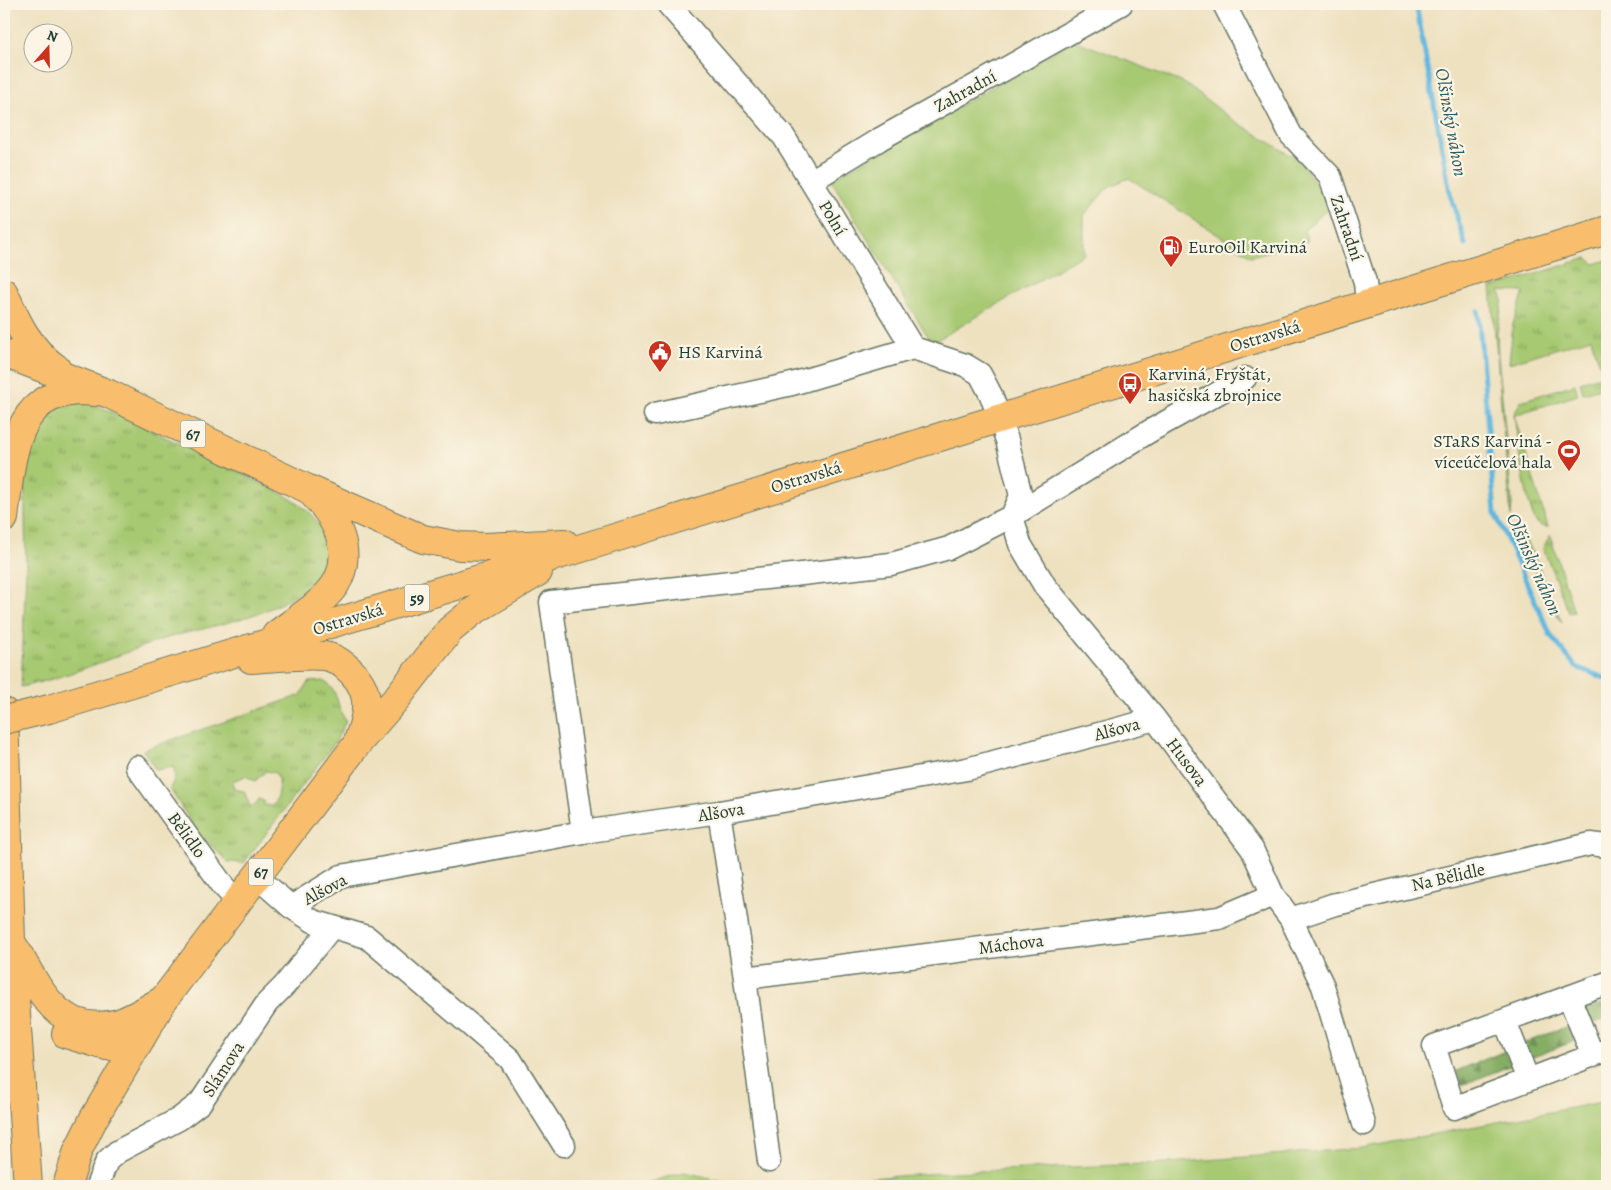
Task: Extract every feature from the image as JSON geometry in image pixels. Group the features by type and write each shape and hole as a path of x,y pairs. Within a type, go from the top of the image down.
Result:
{"main road":[{"name":"Ostravská","path":"4,720 49,709 262,646 999,417 1601,234"},
{"name":"67","path":"4,293 16,321 32,346 42,357 79,382"},
{"name":"67","path":"4,353 109,394 306,488"},
{"path":"4,518 14,447 23,424 29,416 41,402 59,393 69,391 109,394"},
{"path":"306,488 390,526 435,542 486,547 608,540"},
{"path":"262,646 321,600 334,585 340,574 343,548 341,535 328,510 306,488"},
{"path":"357,744 396,699 450,630 472,612 573,550"},
{"path":"215,660 324,656 341,663 359,680 367,702 366,719 357,744"},
{"path":"4,712 11,942 9,986 28,1186"},
{"name":"67","path":"11,942 50,1005 62,1015 77,1023 91,1025 116,1024 164,999 357,744"},
{"path":"9,986 42,1022 78,1039 107,1046 135,1047"},
{"path":"67,1186 78,1150 86,1134 164,999"}],"street":[{"name":"Polní","path":"668,4 784,137 913,348"},
{"name":"Zahradní","path":"811,181 880,139 1121,4"},
{"name":"Zahradní","path":"1224,4 1291,135 1330,176 1366,282 1367,304"},
{"path":"655,414 792,384 913,348 965,364 980,374 991,395 1007,440 1021,496 1012,516"},
{"name":"Ostravská","path":"583,832 551,602 891,564 949,548 1012,516 1150,431 1245,378"},
{"name":"Husova","path":"1012,516 1020,544 1045,586 1155,719 1252,849 1273,895 1291,919 1323,986 1364,1124"},
{"name":"Alšova","path":"291,907 341,876 583,832 719,812 967,769 1155,719"},
{"name":"Bělidlo","path":"137,767 224,888 238,901"},
{"path":"719,812 745,978 769,1161"},
{"name":"Na Bělidle","path":"1291,919 1332,905 1591,844 1607,846"},
{"path":"257,877 291,907 312,921 367,937 510,1059 564,1144"},
{"name":"Máchova","path":"745,978 1218,918 1273,895"},
{"name":"Slámova","path":"97,1186 107,1162 117,1152 179,1119 200,1103 267,1003 284,986 331,928"},
{"path":"1569,997 1600,1053 1454,1108 1434,1046 1607,983"},
{"path":"1505,1021 1528,1080"}],"green space":[{"path":"1074,40 1184,83 1232,119 1300,161 1331,206 1304,230 1308,241 1251,256 1129,178 1108,187 1084,215 1084,254 932,343 831,180"},
{"path":"1587,258 1595,264 1607,260 1607,386 1583,393 1580,382 1603,375 1591,338 1509,363 1513,324 1524,292 1499,291 1503,299 1497,333 1498,355 1512,503 1511,517 1491,288"},
{"path":"1575,384 1578,395 1514,415 1521,401"},
{"path":"69,402 89,403 105,409 275,490 301,505 321,529 325,546 321,568 308,586 288,600 263,611 164,639 75,672 21,687 26,571 24,458 38,422 52,409"},
{"path":"1514,416 1548,527 1537,523 1529,505"},
{"path":"1518,533 1530,547 1562,623 1547,596"},
{"path":"1550,535 1574,612 1569,613 1543,548"},
{"path":"324,681 329,685 346,721 336,741 244,863 228,862 198,833 170,789 175,777 174,767 156,770 143,750 301,695 308,682","holes":["266,771 276,773 278,791 272,806 264,805 264,801 259,799 255,805 250,806 244,791 234,789 232,781 246,776 255,781"]},
{"path":"1604,1003 1607,1018 1588,1026 1582,1011"},
{"path":"1568,1026 1575,1041 1528,1059 1522,1044"},
{"path":"1505,1051 1512,1065 1462,1085 1456,1071"},
{"path":"1607,1101 1607,1186 760,1186 954,1172 1168,1163 1362,1148"},
{"path":"684,1172 746,1186 637,1186"}],"waterway":[{"name":"Olšinský náhon","path":"1416,4 1450,193 1465,244"},
{"name":"Olšinský náhon","path":"1478,311 1495,513 1551,636 1576,667 1607,679"}],"place":[{"name":"EuroOil Karviná","path":"1171,268"},
{"name":"HS Karviná","path":"660,373"},
{"name":"Karviná, Fryštát, hasičská zbrojnice","path":"1130,405"},
{"name":"STaRS Karviná - víceúčelová hala","path":"1569,472"}]}
